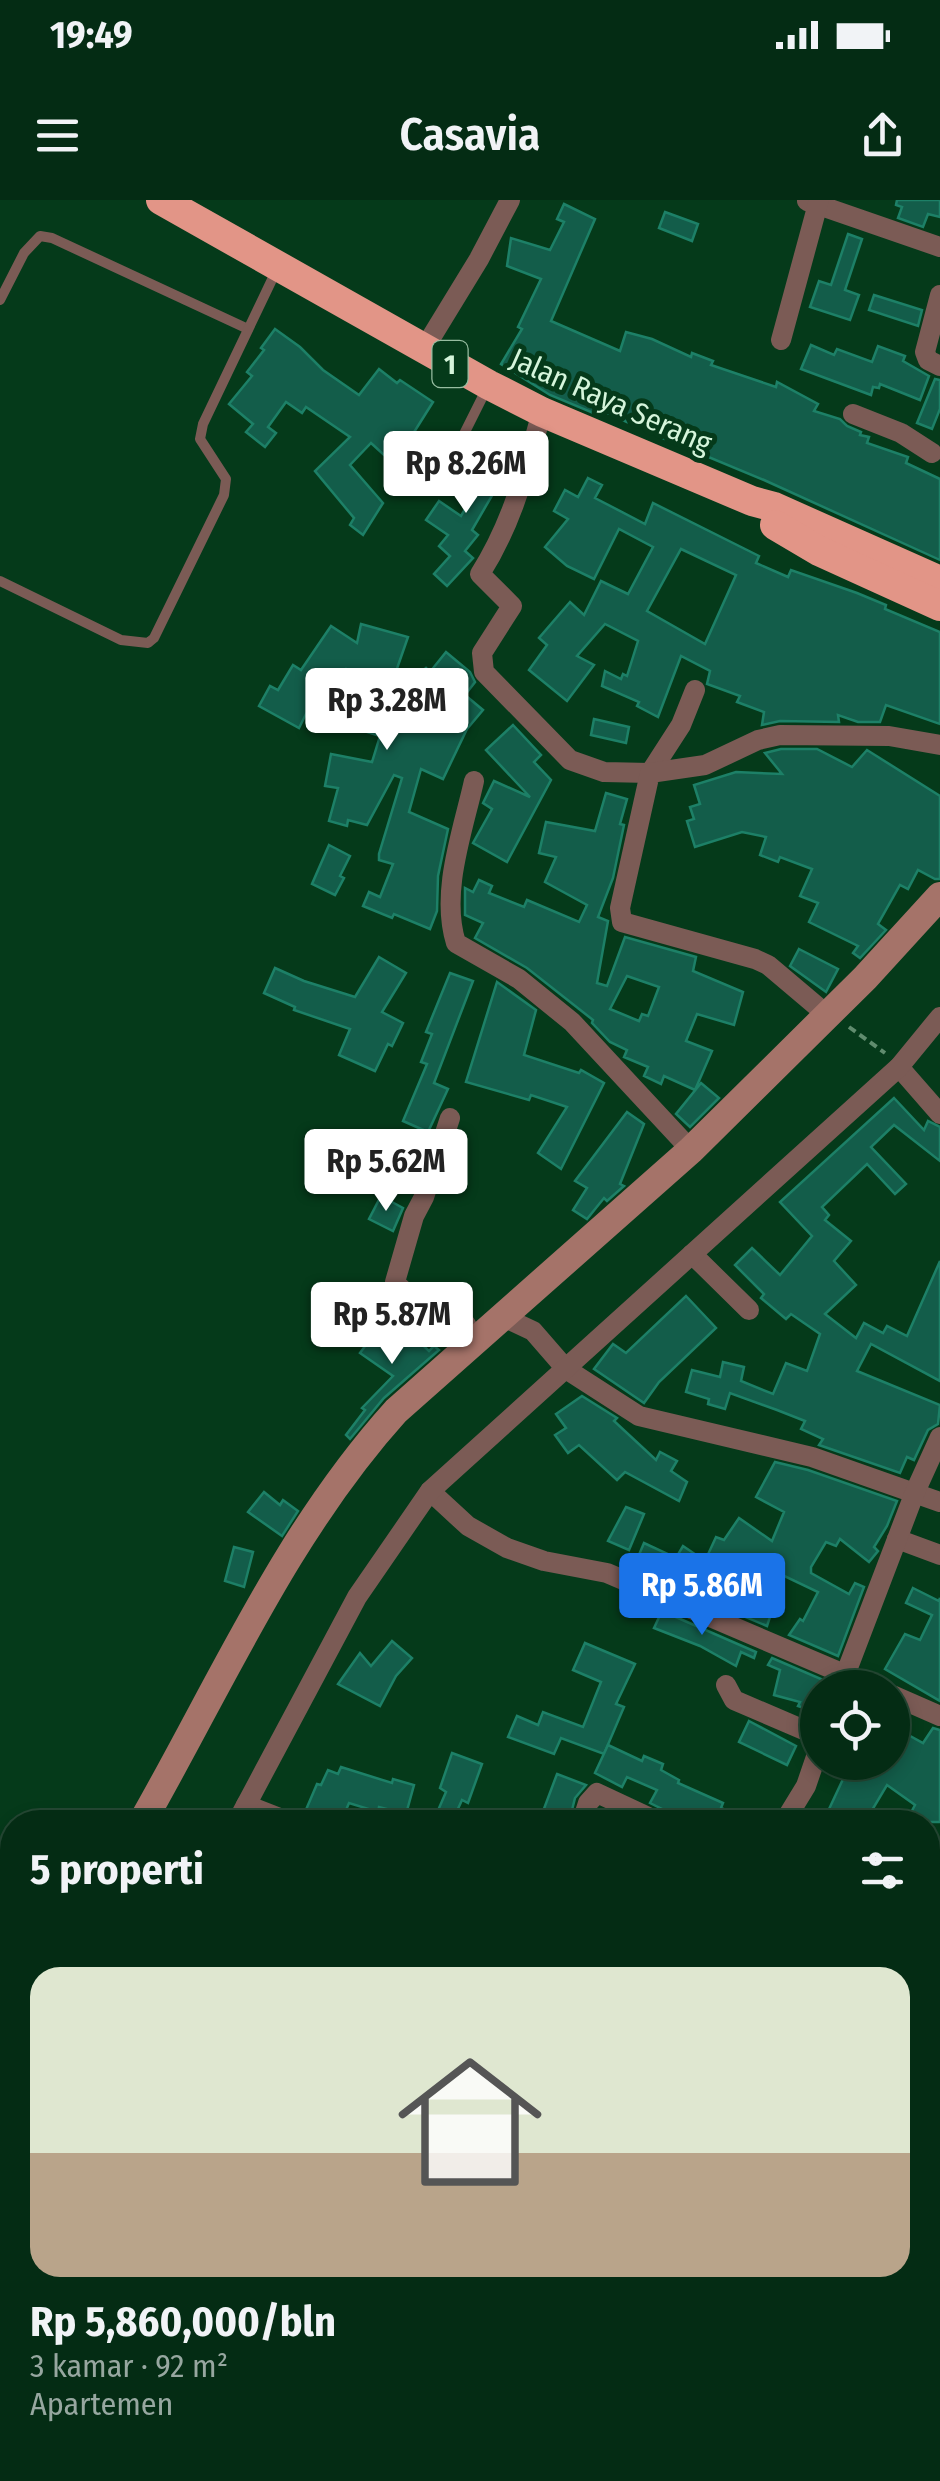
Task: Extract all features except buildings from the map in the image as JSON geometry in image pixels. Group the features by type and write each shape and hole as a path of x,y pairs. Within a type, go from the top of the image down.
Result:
{"highway":[{"name":"Jalan Raya Serang","path":"161,200 542,412 774,507 940,581"},
{"path":"752,501 766,519 819,551 940,606"}],"street":[{"path":"424,349 510,200"},
{"path":"781,340 814,201 940,247"},
{"path":"940,295 925,352 928,360 940,366"},
{"path":"542,412 510,522 480,574 512,606 484,647 482,668 570,760 604,772 650,773 705,765 758,740 780,735 889,736 940,745"},
{"path":"854,414 937,448"},
{"path":"695,690 682,725 650,773 620,908 622,922 755,958 826,1014"},
{"path":"474,780 452,892 456,943 519,979 572,1022 690,1150"},
{"path":"148,1810 254,1611 353,1458 396,1412 501,1316 690,1150 865,978 940,896"},
{"path":"244,1810 357,1598 430,1491 563,1364 692,1254 940,1017"},
{"path":"893,1061 940,1114"},
{"path":"450,1118 395,1282 408,1293 459,1314 468,1322 473,1342"},
{"path":"692,1254 749,1310"},
{"path":"501,1316 533,1331 563,1364 639,1416 812,1457 940,1502"},
{"path":"847,1670 915,1492 940,1438"},
{"path":"430,1491 468,1526 507,1548 544,1561 607,1573 816,1670"},
{"path":"897,1538 940,1555"},
{"path":"726,1686 734,1700 800,1728"},
{"path":"910,1702 940,1716"},
{"path":"791,1810 808,1780"},
{"path":"586,1810 597,1794 632,1810"}],"lane":[{"path":"0,300 24,253 40,236 52,238 248,329"},
{"path":"0,581 121,640 148,643 154,638 224,495 226,480 200,438 278,266"},
{"path":"437,488 489,385"}],"path":[{"path":"862,1034 893,1061"}]}
